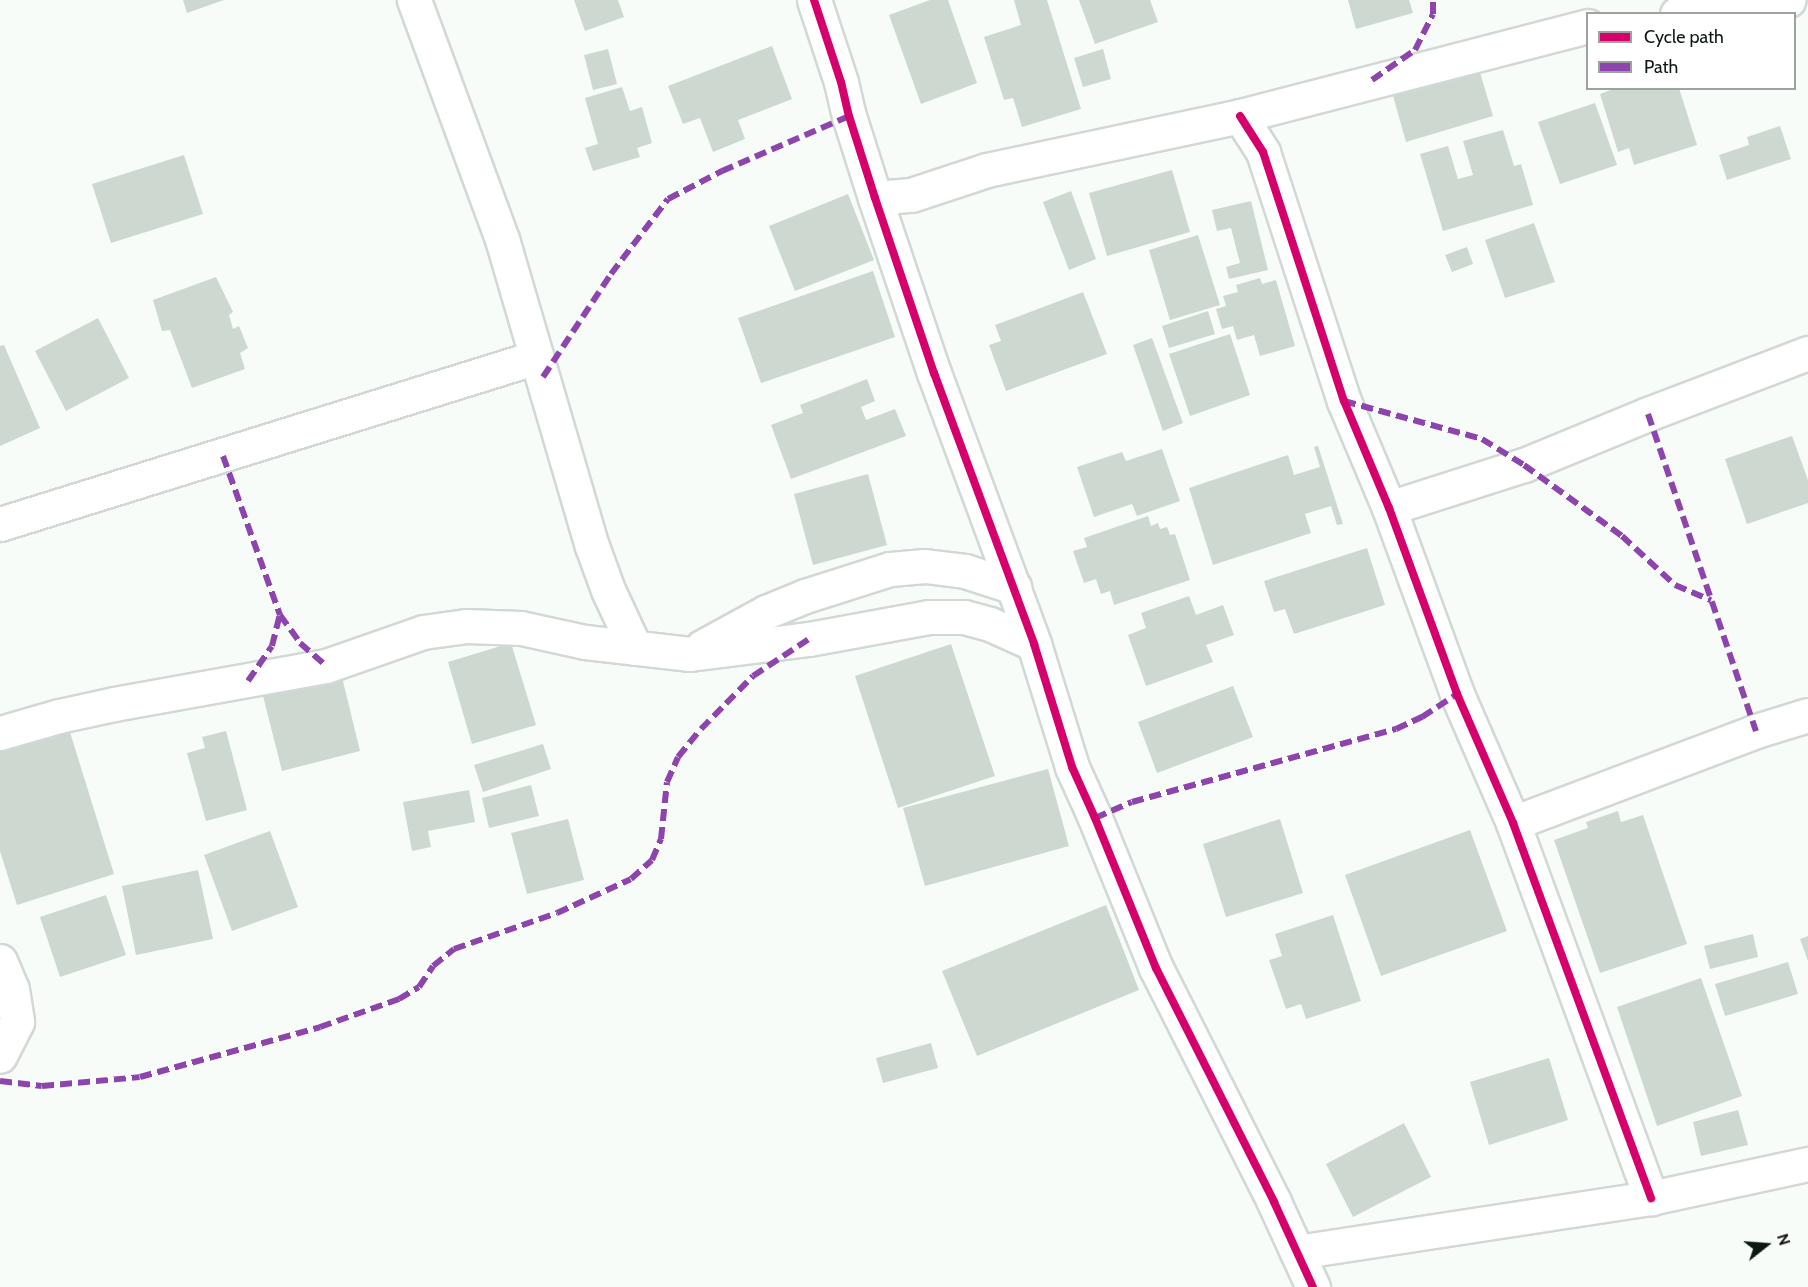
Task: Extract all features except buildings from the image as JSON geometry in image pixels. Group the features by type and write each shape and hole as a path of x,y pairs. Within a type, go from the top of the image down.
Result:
{"street":[{"path":"414,0 502,239 592,546 608,590 635,648"},
{"path":"814,0 875,198 934,373 1034,644 1072,767 1156,968 1313,1287"},
{"path":"1709,12 1756,9 1789,0"},
{"path":"875,198 911,195 987,170 1240,116 1586,26"},
{"path":"1240,116 1263,152 1344,401 1389,508 1457,694 1513,823 1651,1198"},
{"path":"1389,508 1524,465 1808,353"},
{"path":"0,524 537,357"},
{"path":"690,654 766,612 837,584 890,569 925,566 965,571 1014,587"},
{"path":"0,733 59,716 114,704 326,666 423,632 466,626 521,628 585,642 690,654 809,639 929,617 964,617 990,624 1034,644"},
{"path":"1513,823 1756,731 1808,715"},
{"path":"0,961 12,989 17,1022 0,1056"},
{"path":"1297,1252 1651,1198 1808,1164"}],"marked path":[{"path":"1372,80 1415,50 1433,14 1433,0"},
{"path":"543,377 611,274 668,199 722,171 849,116"},
{"path":"1344,401 1482,439 1524,465 1622,536 1675,585 1711,600"},
{"path":"1648,414 1756,731"},
{"path":"223,456 280,615 300,643 326,666"},
{"path":"248,681 272,646 280,615"},
{"path":"0,1081 42,1086 140,1077 320,1027 399,999 419,987 433,966 454,949 557,913 631,879 652,860 661,839 667,782 678,757 701,729 753,676 809,639"},
{"path":"1095,818 1132,802 1396,729 1422,717 1457,694"}],"cycle path":[{"path":"814,0 875,198 934,373 1034,644 1072,767 1156,968 1274,1202 1313,1287"},
{"path":"1240,116 1263,152 1344,401 1389,508 1457,694 1513,823 1651,1198"}]}
